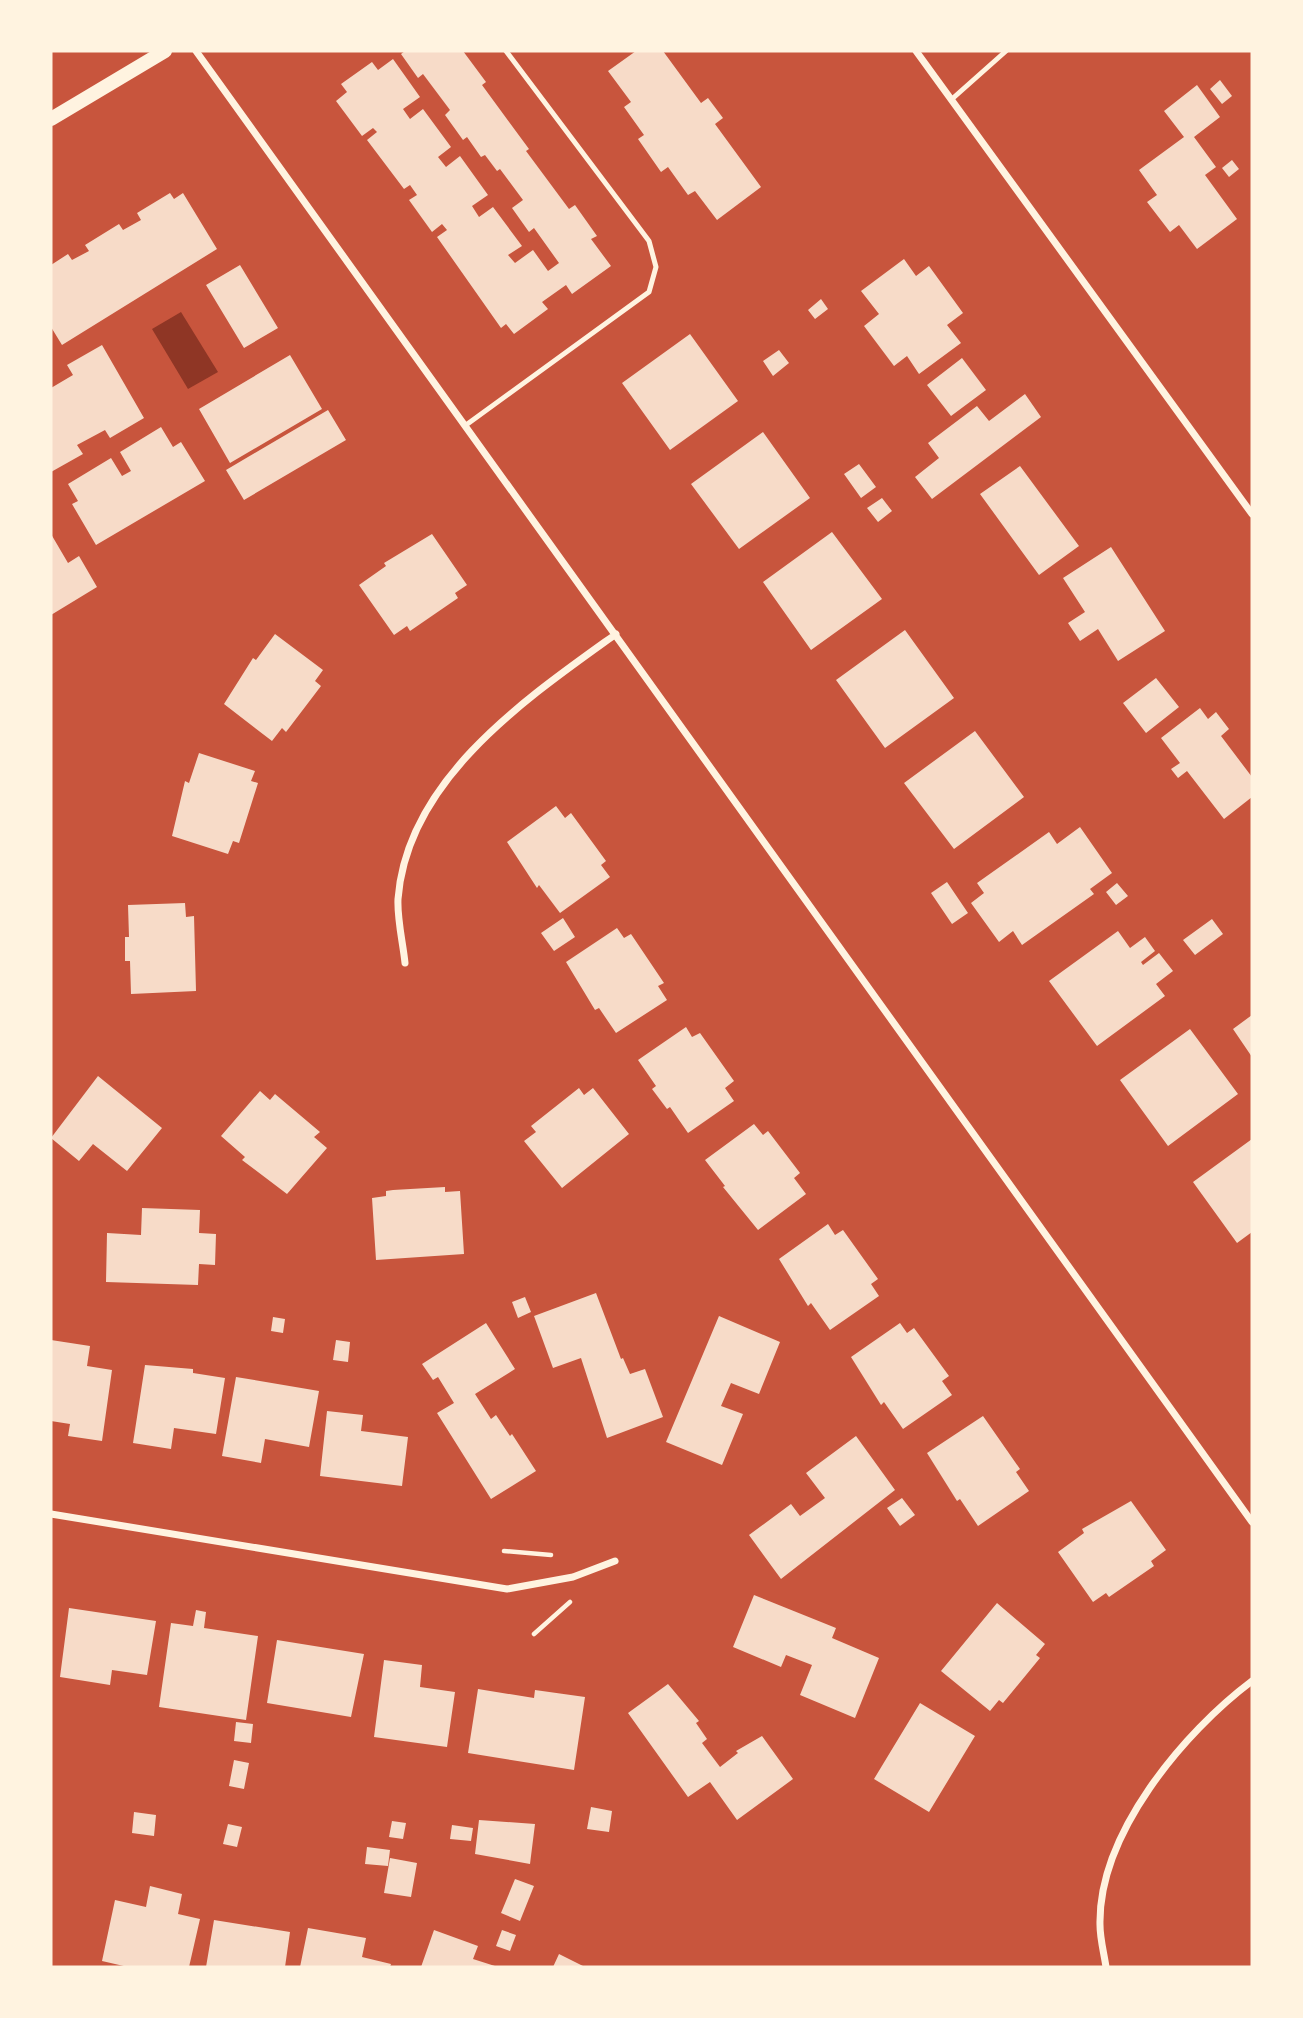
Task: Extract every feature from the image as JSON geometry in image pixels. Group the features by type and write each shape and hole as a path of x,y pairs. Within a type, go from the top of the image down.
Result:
{"main road":[{"path":"51,119 165,51"}],"street":[{"path":"196,51 1252,1522"},
{"path":"916,51 1252,514"},
{"path":"405,963 398,901 404,870 425,811 492,729 615,634"},
{"path":"51,1514 507,1589 573,1577 615,1561"},
{"path":"1107,1967 1100,1924 1104,1891 1116,1845 1166,1766 1205,1723 1252,1681"}],"lane":[{"path":"466,425 649,292 656,267 649,242 506,51"},
{"path":"952,99 1006,51"}],"shaded area":[{"path":"181,312 218,372 188,389 152,329"}],"building":[{"path":"405,51 463,51 486,82 482,85 529,149 526,151 569,209 575,205 597,236 591,239 611,266 572,294 566,285 542,302 548,309 514,334 506,324 501,328 437,237 447,230 442,224 432,232 409,200 417,195 410,185 404,189 367,140 377,132 373,128 362,136 336,101 347,92 341,84 372,62 378,70 393,59 420,97 403,109 410,119 423,109 451,147 438,157 446,167 460,156 488,195 472,206 479,217 493,207 522,246 508,255 515,263 533,250 548,271 559,263 534,228 529,232 512,208 523,200 500,169 497,171 485,155 481,157 467,137 463,140 445,115 450,110 423,74 418,78 401,54"},
{"path":"636,51 663,51 701,103 708,98 723,118 715,124 761,187 717,220 695,191 688,195 668,167 661,172 638,139 644,135 624,107 631,102 608,71"},
{"path":"1220,80 1232,96 1222,104 1210,89"},
{"path":"1197,85 1220,117 1194,137 1216,167 1205,175 1237,219 1197,249 1179,225 1170,232 1147,202 1157,195 1139,170 1184,137 1164,111"},
{"path":"1232,160 1239,169 1229,177 1222,168"},
{"path":"170,193 174,199 183,193 217,249 62,345 51,327 51,265 68,254 72,260 89,251 85,245 119,224 123,230 141,220 137,213"},
{"path":"904,259 916,276 929,266 963,313 947,325 961,343 919,374 907,356 894,366 864,326 879,314 861,291"},
{"path":"240,265 278,328 244,348 206,285"},
{"path":"821,299 828,309 815,319 808,310"},
{"path":"690,334 738,401 670,450 622,383"},
{"path":"102,345 144,418 110,438 105,430 77,445 83,454 51,472 51,388 73,375 67,365"},
{"path":"779,350 789,363 773,376 763,361"},
{"path":"290,355 322,409 230,463 199,409"},
{"path":"962,358 986,390 951,416 927,385"},
{"path":"1025,394 1041,417 932,499 915,477 939,458 928,443 977,406 989,421"},
{"path":"328,410 346,440 244,500 226,470"},
{"path":"161,427 173,447 181,442 205,481 96,545 72,504 78,501 68,484 111,458 122,476 131,471 120,452"},
{"path":"763,432 810,498 739,549 691,484"},
{"path":"859,464 876,487 861,498 844,474"},
{"path":"1020,466 1079,546 1039,575 980,494"},
{"path":"882,498 892,511 878,522 867,508"},
{"path":"832,532 882,599 811,650 763,582"},
{"path":"51,534 68,563 79,556 97,587 51,615"},
{"path":"432,534 467,585 455,593 458,598 410,631 407,626 394,635 359,585 386,566 384,563"},
{"path":"1111,547 1165,631 1118,661 1098,629 1080,641 1068,623 1085,612 1063,578"},
{"path":"905,630 954,698 885,748 836,680"},
{"path":"275,634 323,670 315,681 321,686 286,732 282,728 272,741 224,704 253,658 256,660"},
{"path":"1156,678 1179,707 1146,733 1123,703"},
{"path":"1200,708 1208,719 1216,712 1229,729 1221,736 1252,777 1252,797 1224,819 1187,771 1178,778 1171,769 1180,763 1161,738"},
{"path":"975,731 1024,797 954,849 904,783"},
{"path":"199,753 255,771 251,781 258,783 239,843 233,841 228,854 172,836 185,781 189,783"},
{"path":"556,806 565,818 571,813 606,861 601,865 610,877 560,913 539,885 537,888 507,842"},
{"path":"1080,827 1112,873 1090,889 1094,894 1022,945 1013,931 999,942 971,903 984,893 977,883 1049,832 1057,844"},
{"path":"947,882 968,913 952,924 931,893"},
{"path":"1117,883 1128,896 1116,905 1106,892"},
{"path":"185,903 186,917 194,916 196,991 131,994 130,961 125,961 125,937 129,937 128,905"},
{"path":"563,918 575,937 554,951 541,933"},
{"path":"1212,919 1223,934 1195,955 1183,940"},
{"path":"617,928 624,938 631,934 664,983 658,986 667,1000 616,1033 599,1008 595,1010 566,962"},
{"path":"1118,931 1130,948 1145,937 1155,951 1141,962 1143,965 1159,953 1173,971 1156,984 1165,996 1097,1046 1049,981"},
{"path":"1252,1015 1252,1057 1233,1029"},
{"path":"686,1027 692,1037 700,1033 734,1081 725,1088 734,1101 688,1133 670,1107 667,1109 652,1089 656,1086 638,1060"},
{"path":"1190,1029 1238,1094 1168,1146 1120,1080"},
{"path":"98,1076 162,1128 127,1171 93,1144 79,1161 51,1138"},
{"path":"579,1088 584,1095 593,1088 629,1134 562,1188 524,1141 536,1132 531,1126"},
{"path":"260,1091 270,1100 275,1094 320,1132 314,1137 327,1148 287,1194 242,1160 245,1157 221,1136"},
{"path":"754,1124 763,1135 768,1131 800,1173 794,1178 806,1194 758,1230 705,1160"},
{"path":"1252,1139 1252,1232 1237,1243 1193,1182"},
{"path":"445,1187 445,1192 460,1191 464,1254 376,1260 372,1198 386,1196 386,1191"},
{"path":"142,1208 200,1210 199,1233 216,1234 215,1265 199,1264 198,1285 106,1282 107,1233 141,1235"},
{"path":"828,1224 835,1235 843,1230 878,1279 871,1284 879,1296 830,1330 811,1303 808,1306 779,1259"},
{"path":"596,1293 621,1359 623,1358 630,1374 645,1369 663,1417 607,1438 581,1358 553,1368 534,1316"},
{"path":"525,1297 531,1312 518,1318 512,1302"},
{"path":"719,1316 780,1342 759,1394 731,1383 721,1406 743,1414 722,1465 666,1442"},
{"path":"273,1317 285,1319 283,1333 271,1331"},
{"path":"486,1323 515,1369 475,1394 491,1419 496,1415 510,1436 512,1434 536,1471 491,1499 437,1413 454,1403 438,1377 433,1380 422,1364"},
{"path":"900,1323 907,1333 914,1328 949,1376 942,1381 952,1395 903,1429 884,1402 881,1405 851,1357"},
{"path":"51,1340 90,1346 87,1366 112,1370 102,1441 68,1436 70,1424 51,1421"},
{"path":"336,1340 350,1342 348,1362 333,1360"},
{"path":"145,1365 193,1369 193,1373 225,1378 216,1434 174,1428 171,1449 133,1443"},
{"path":"236,1377 319,1391 309,1447 265,1439 261,1463 222,1456"},
{"path":"327,1411 363,1415 361,1431 408,1437 402,1486 320,1476"},
{"path":"983,1416 1020,1469 1016,1472 1029,1491 978,1526 960,1499 957,1501 927,1453"},
{"path":"856,1436 895,1490 781,1579 749,1535 791,1504 800,1516 825,1498 806,1473"},
{"path":"902,1498 915,1515 900,1526 887,1508"},
{"path":"1131,1501 1166,1550 1151,1561 1154,1566 1109,1597 1106,1593 1093,1602 1058,1552 1084,1533 1082,1529"},
{"path":"754,1595 836,1628 832,1638 879,1658 855,1718 800,1695 812,1665 786,1655 781,1667 733,1647"},
{"path":"997,1603 1045,1644 1036,1655 1040,1658 1003,1703 999,1700 990,1711 941,1671"},
{"path":"69,1608 156,1621 147,1675 112,1670 110,1685 60,1677"},
{"path":"196,1610 206,1612 204,1628 258,1636 246,1720 159,1707 171,1623 193,1626"},
{"path":"277,1640 364,1654 351,1717 267,1703"},
{"path":"384,1660 422,1665 420,1687 455,1692 447,1747 374,1737"},
{"path":"668,1684 699,1721 696,1723 707,1739 702,1743 720,1767 738,1753 736,1751 762,1736 793,1779 737,1820 710,1782 688,1797 628,1713"},
{"path":"478,1689 534,1698 535,1690 585,1697 574,1770 468,1753"},
{"path":"920,1703 975,1736 929,1812 874,1779"},
{"path":"236,1722 253,1724 251,1743 234,1741"},
{"path":"234,1760 249,1763 244,1789 229,1786"},
{"path":"591,1807 612,1811 609,1832 587,1829"},
{"path":"134,1812 156,1815 154,1836 132,1833"},
{"path":"479,1820 535,1824 530,1864 475,1854"},
{"path":"392,1821 406,1823 403,1839 389,1837"},
{"path":"228,1824 242,1827 237,1847 223,1844"},
{"path":"452,1825 473,1828 471,1841 450,1839"},
{"path":"367,1847 390,1850 388,1866 365,1864"},
{"path":"390,1858 417,1863 411,1897 384,1893"},
{"path":"515,1879 534,1886 520,1921 501,1913"},
{"path":"150,1886 182,1894 178,1914 200,1919 189,1967 128,1967 102,1961 115,1900 146,1907"},
{"path":"214,1920 290,1932 285,1967 206,1967"},
{"path":"308,1928 366,1938 362,1957 391,1964 390,1967 300,1967"},
{"path":"434,1930 478,1946 473,1959 498,1967 421,1967"},
{"path":"502,1930 516,1935 510,1951 496,1946"},
{"path":"559,1954 585,1967 553,1967"}]}
